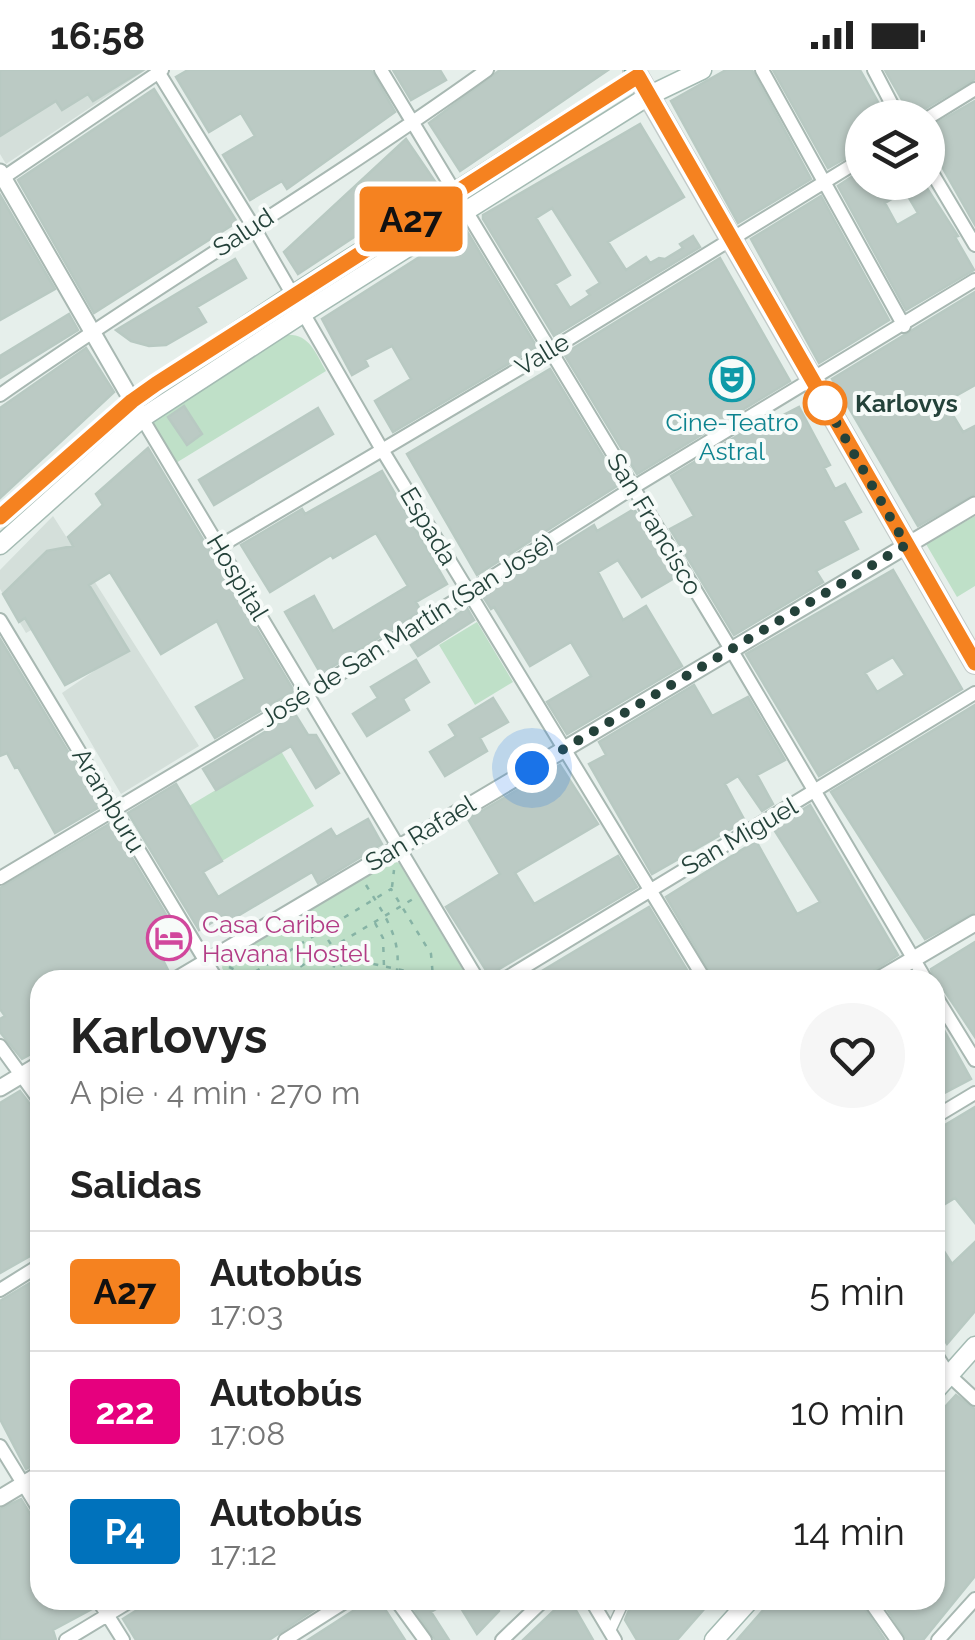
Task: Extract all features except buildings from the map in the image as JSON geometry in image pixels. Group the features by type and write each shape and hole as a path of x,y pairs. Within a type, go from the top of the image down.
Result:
{"main road":[{"path":"0,545 142,418 466,210 650,96 702,70"},
{"path":"0,518 132,401 636,73 975,663"},
{"path":"945,1380 975,1346"},
{"path":"714,1640 741,1610"}],"street":[{"name":"San Francisco","path":"381,70 920,970"},
{"name":"Salud","path":"0,395 91,331 412,124 487,70"},
{"path":"762,70 904,326"},
{"path":"874,70 890,100"},
{"path":"1,177 159,71"},
{"name":"Espada","path":"159,71 382,448 699,970"},
{"path":"945,108 975,89"},
{"name":"Valle","path":"220,546 845,169"},
{"name":"Hospital","path":"1,177 472,970"},
{"path":"945,195 975,245"},
{"name":"José de San Martín (San José)","path":"0,878 308,694 634,487 975,280"},
{"name":"San Rafael","path":"193,970 975,504"},
{"name":"Aramburu","path":"0,620 210,970"},
{"name":"San Miguel","path":"519,970 975,693"},
{"path":"895,970 975,923"},
{"path":"945,1011 975,1060"},
{"path":"0,1046 30,1087"},
{"path":"0,1088 30,1070"},
{"path":"945,1111 975,1094"},
{"path":"0,1290 30,1271"},
{"path":"945,1369 975,1399"},
{"path":"0,1446 30,1496"},
{"path":"0,1498 30,1480"},
{"path":"938,1640 975,1599"},
{"path":"105,1610 122,1640"},
{"path":"66,1640 115,1610"},
{"path":"286,1640 332,1610"},
{"path":"403,1610 425,1640"},
{"path":"502,1640 534,1610"},
{"path":"596,1610 612,1636"},
{"path":"612,1636 621,1610"},
{"path":"876,1610 897,1640"}],"path":[{"path":"295,970 323,953 398,970 395,934 357,871"},
{"path":"261,970 391,889 431,954 432,970"},
{"path":"333,970 341,942 424,892"},
{"path":"304,903 347,970"},
{"path":"374,922 382,938 384,967"},
{"path":"337,956 343,970"},
{"path":"206,962 234,970"}],"shaded area":[{"path":"0,70 146,70 6,164 0,154"},
{"path":"53,516 199,746 121,794 62,693 94,671 59,614 26,633 0,589 0,570"}],"green space":[{"path":"285,335 306,341 326,371 171,466 142,418"},
{"path":"975,516 975,586 957,597 926,544"},
{"path":"477,622 513,682 475,705 439,645"},
{"path":"281,751 314,806 222,861 189,806"},
{"path":"391,860 399,863 463,970 223,970 223,961"}],"bus line":[{"name":"A27","path":"0,517 156,384 638,76 975,663"}],"place":[{"name":"Cine-Teatro Astral","path":"732,379"},
{"name":"Karlovys","path":"825,403"},
{"name":"Casa Caribe Havana Hostel","path":"169,938"}],"route":[{"path":"532,768 906,545 825,403"}]}
